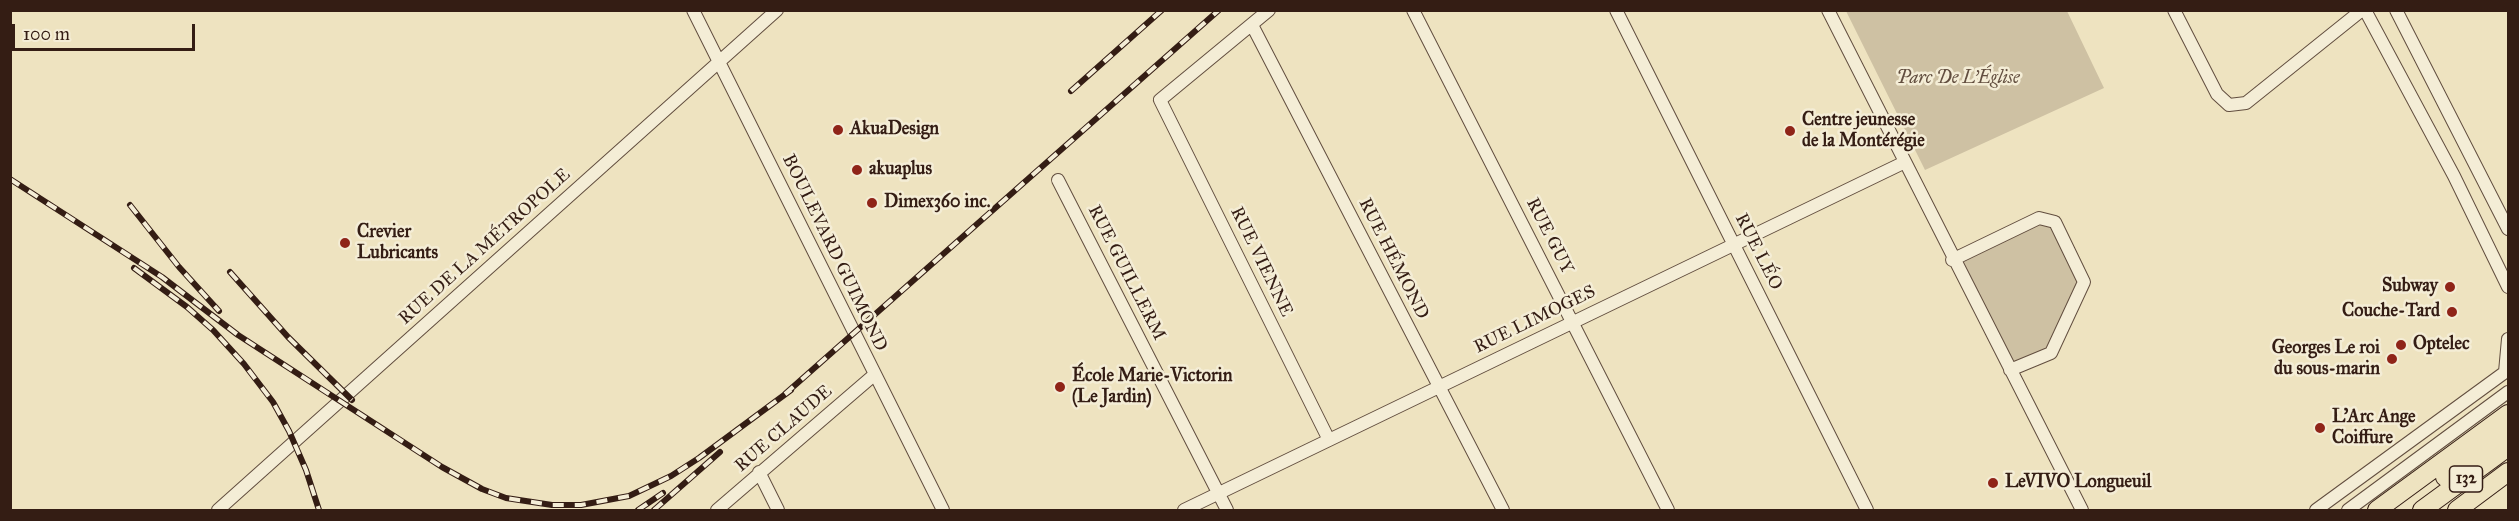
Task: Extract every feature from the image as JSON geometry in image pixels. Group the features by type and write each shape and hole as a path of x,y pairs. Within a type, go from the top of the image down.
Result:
{"highway":[{"path":"2377,510 2508,414"},
{"path":"2398,510 2508,430"},
{"name":"132","path":"2422,510 2508,447"},
{"path":"2457,510 2508,472"}],"street":[{"name":"BOULEVARD GUIMOND","path":"693,10 943,510"},
{"name":"RUE DE LA MÉTROPOLE","path":"218,510 777,10"},
{"path":"1252,25 1269,10"},
{"name":"RUE GUY","path":"1413,10 1668,510"},
{"name":"RUE LÉO","path":"1616,10 1867,510"},
{"path":"1828,10 1952,260 2082,510"},
{"path":"2174,10 2217,94 2229,105 2246,103 2363,10 2454,176 2508,287"},
{"path":"2396,10 2508,229"},
{"name":"RUE VIENNE","path":"1252,25 1160,100 1329,440"},
{"name":"RUE HÉMOND","path":"1252,25 1503,510"},
{"name":"RUE LIMOGES","path":"1184,510 1903,163"},
{"name":"RUE GUILLERM","path":"1058,180 1227,510"},
{"path":"1952,260 2039,218 2055,222 2084,282 2051,352 2010,370"},
{"path":"2316,510 2507,371 2508,339"},
{"name":"RUE CLAUDE","path":"717,510 874,375"},
{"path":"2348,510 2508,392"},
{"path":"759,472 778,510"}],"green space":[{"name":"Parc De L'Église","path":"1846,11 2067,11 2104,88 1925,170"},
{"path":"2039,218 2055,222 2084,282 2051,353 2010,370 1952,260"}],"railway":[{"path":"1071,91 1162,10"},
{"path":"785,394 1219,10"},
{"path":"10,179 162,277 238,335 442,467 482,489 506,498 552,505 581,505 629,496 671,476 699,458 791,390"},
{"path":"130,205 179,267 219,311"},
{"path":"134,268 187,307 213,330 244,364 273,402 289,431 306,470 319,510"},
{"path":"230,272 288,337 352,400"},
{"path":"654,510 720,452"},
{"path":"638,510 663,493"}],"place":[{"name":"AkuaDesign","path":"838,130"},
{"name":"Centre jeunesse de la Montérégie","path":"1790,131"},
{"name":"akuaplus","path":"857,170"},
{"name":"Dimex360 inc.","path":"872,203"},
{"name":"Crevier Lubricants","path":"345,243"},
{"name":"Subway","path":"2450,287"},
{"name":"Couche-Tard","path":"2452,312"},
{"name":"Optelec","path":"2401,345"},
{"name":"Georges Le roi du sous-marin","path":"2392,359"},
{"name":"École Marie-Victorin (Le Jardin)","path":"1060,387"},
{"name":"L'Arc Ange Coiffure","path":"2320,428"},
{"name":"LeVIVO Longueuil","path":"1993,483"}]}
